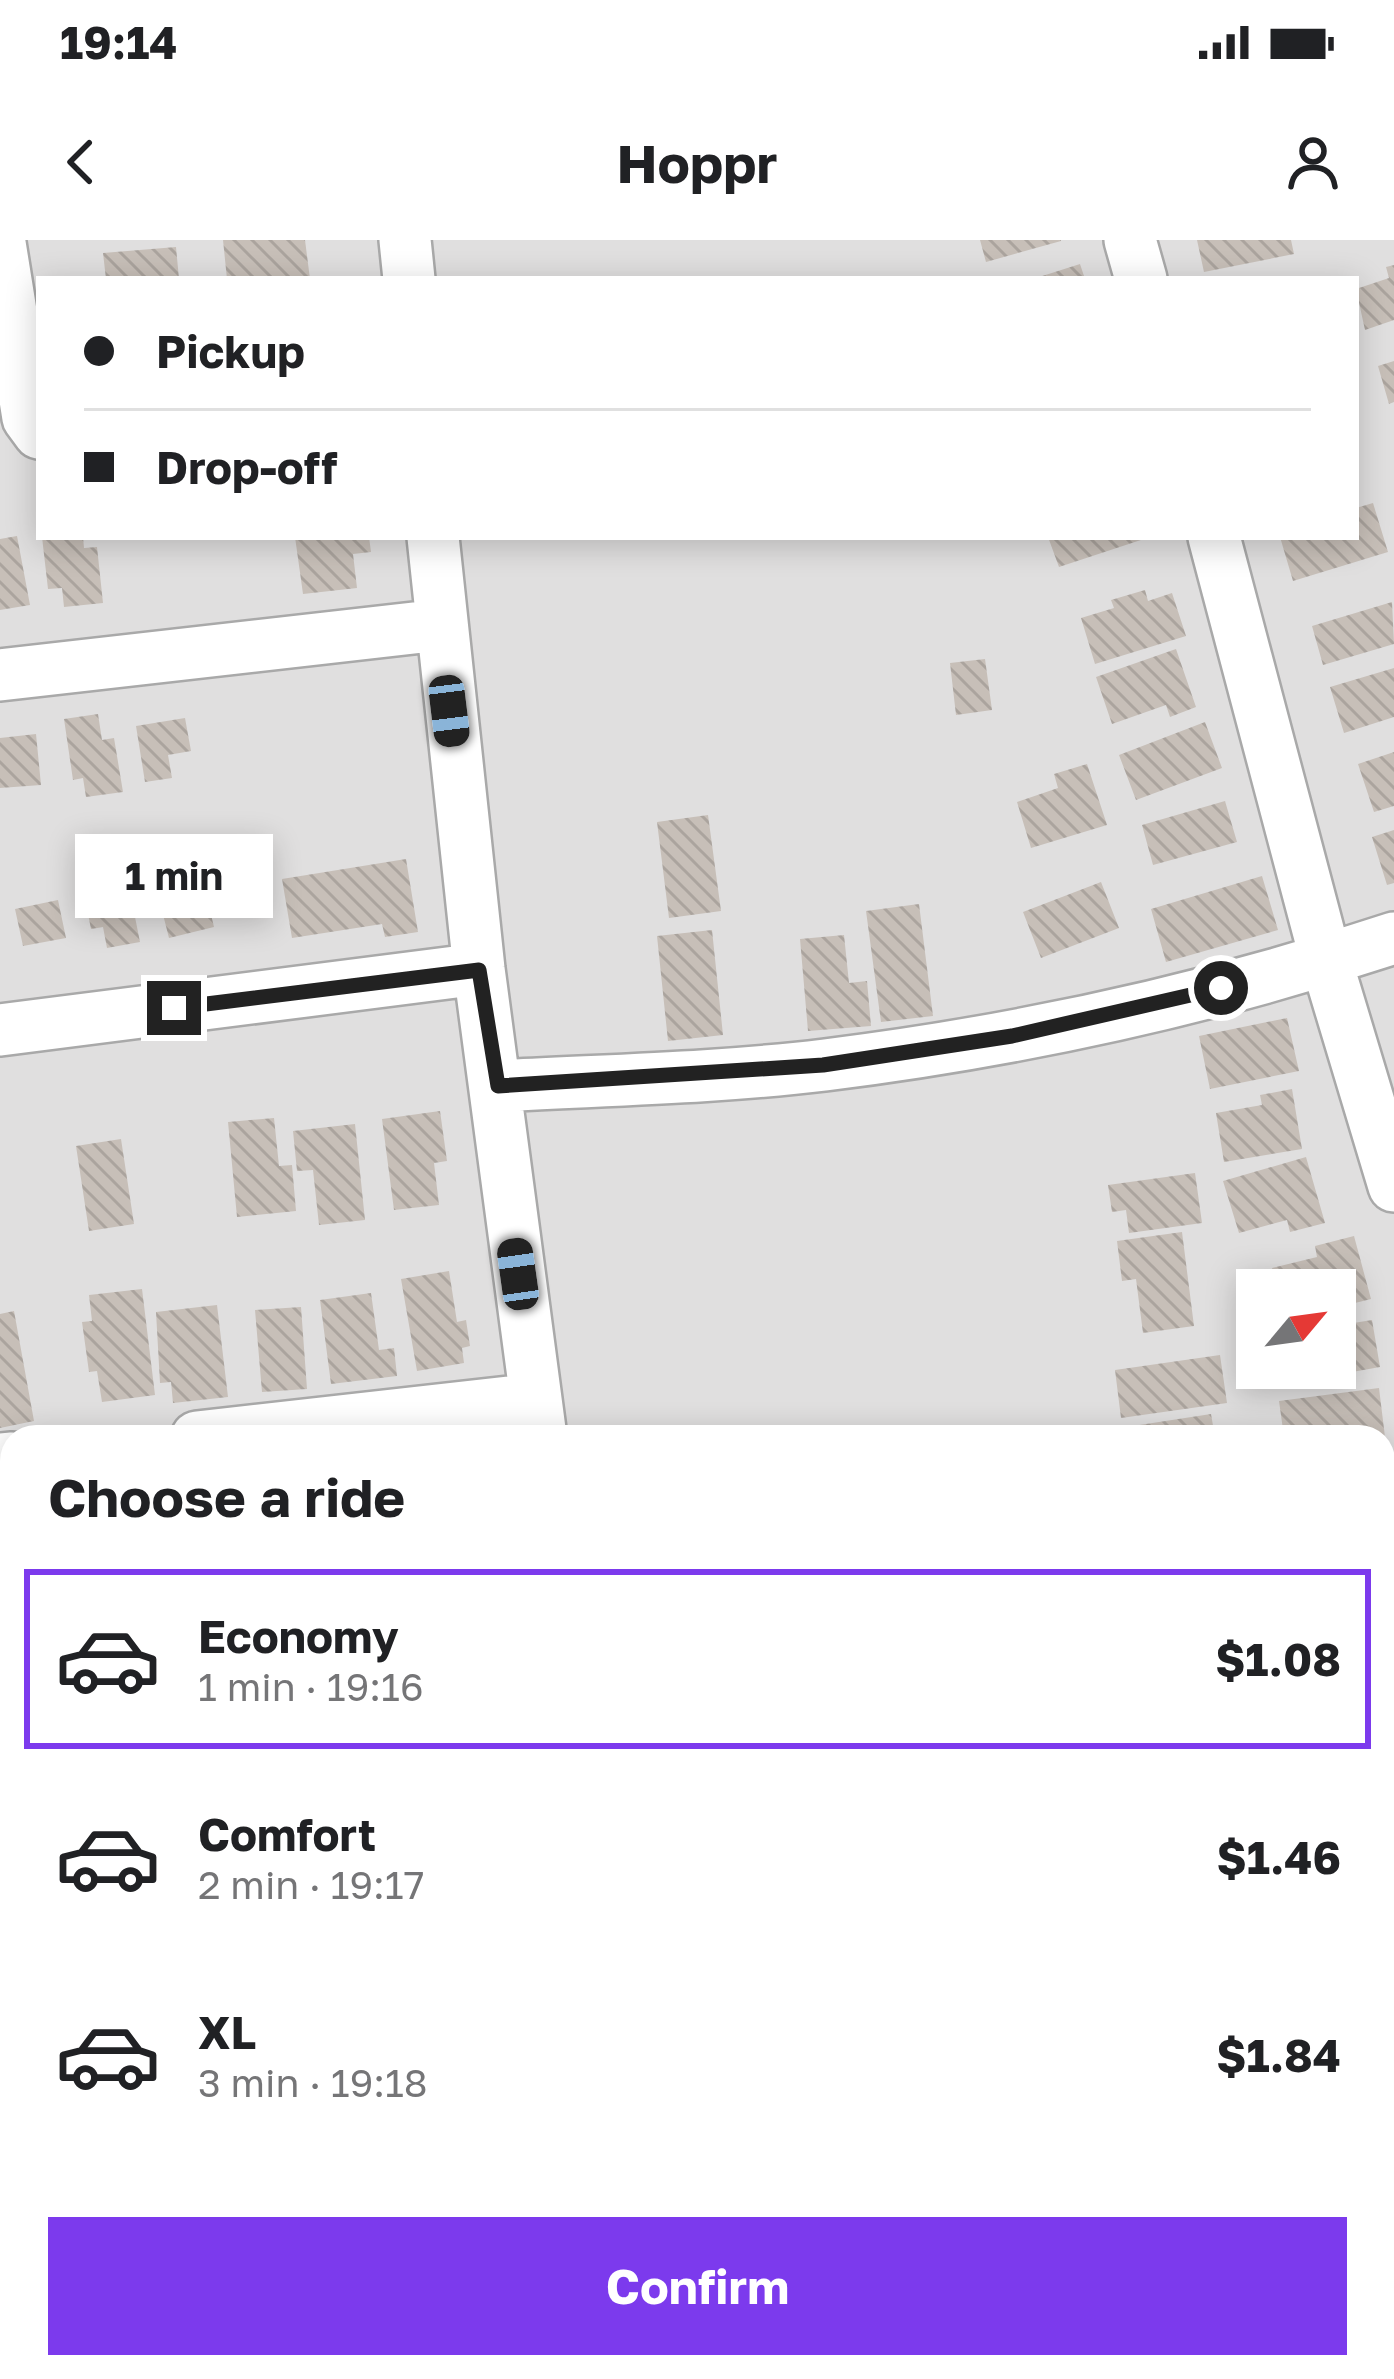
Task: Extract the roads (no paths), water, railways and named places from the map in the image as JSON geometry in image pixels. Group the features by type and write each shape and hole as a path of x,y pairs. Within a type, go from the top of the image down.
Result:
{"street":[{"path":"405,240 409,276"},
{"path":"1130,240 1140,276"},
{"path":"0,243 28,418 36,430"},
{"path":"412,1425 538,1418 498,1086 479,970 433,540"},
{"path":"1215,540 1327,960 1394,1186"},
{"path":"0,675 440,625"},
{"path":"498,1086 823,1065 1012,1036 1327,960 1394,938"},
{"path":"0,1030 479,970"}]}
